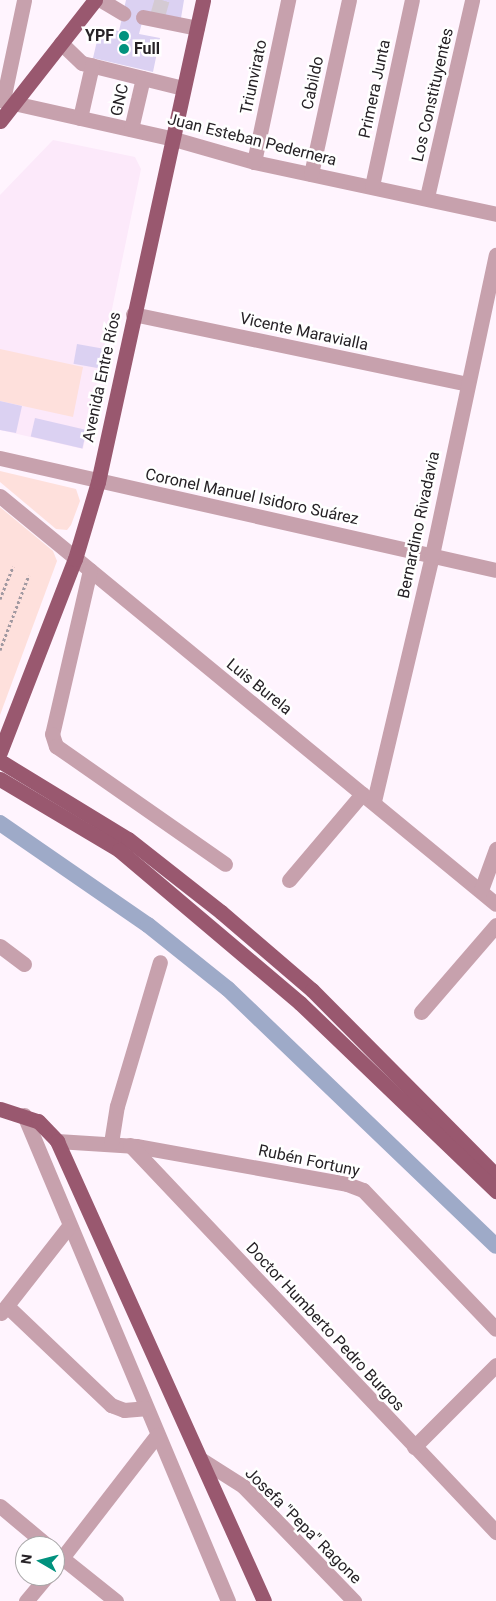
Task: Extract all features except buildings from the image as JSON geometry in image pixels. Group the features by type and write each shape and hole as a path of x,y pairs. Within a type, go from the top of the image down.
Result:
{"main road":[{"path":"0,121 6,101 61,43 95,0"},
{"name":"Avenida Entre Ríos","path":"0,752 75,558 98,482 133,314 174,139 183,88 203,0"},
{"path":"0,761 128,839 221,912 312,990 496,1175"},
{"path":"0,779 119,850 300,1003 496,1191"},
{"path":"0,1109 24,1115 38,1121 57,1141 264,1601"}],"street":[{"path":"6,101 24,0"},
{"path":"101,0 123,13"},
{"name":"Triunvirato","path":"254,162 288,0"},
{"name":"Cabildo","path":"311,174 349,0"},
{"name":"Primera Junta","path":"372,186 412,0"},
{"name":"Los Constituyentes","path":"427,197 472,0"},
{"path":"153,17 197,28"},
{"path":"61,43 82,63 183,88"},
{"path":"80,118 92,65"},
{"name":"GNC","path":"131,129 143,78"},
{"name":"Juan Esteban Pedernera","path":"6,101 174,139 254,162 427,197 496,214"},
{"name":"Bernardino Rivadavia","path":"289,880 368,798 432,555 496,255"},
{"name":"Vicente Maravialla","path":"133,314 467,384"},
{"name":"Coronel Manuel Isidoro Suárez","path":"0,458 98,482 496,570"},
{"name":"Luis Burela","path":"0,496 496,904"},
{"path":"90,570 52,734 56,746 225,864"},
{"path":"481,890 496,849"},
{"path":"421,1012 496,925"},
{"path":"0,946 24,964"},
{"path":"111,1143 117,1106 160,962"},
{"path":"24,1115 145,1408 228,1601"},
{"name":"Rubén Fortuny","path":"57,1141 130,1145 347,1184 363,1190 496,1328"},
{"name":"Doctor Humberto Pedro Burgos","path":"130,1145 496,1532"},
{"path":"69,1226 4,1310 111,1405 124,1410 145,1408"},
{"path":"414,1447 496,1365"},
{"path":"65,1550 157,1435"},
{"name":"Josefa \"Pepa\" Ragone","path":"202,1460 243,1486 354,1601"},
{"path":"0,1506 36,1536"},
{"path":"65,1564 116,1601"},
{"path":"26,1601 39,1586"}],"path":[{"path":"0,599 13,567"},
{"path":"0,650 29,575"}],"shaded area":[{"path":"53,140 135,157 141,169 83,449 0,430 0,195"},
{"path":"0,349 83,367 73,417 0,401"},
{"path":"0,471 76,489 80,501 71,525 67,530 56,529 0,482"},
{"path":"0,507 53,551 57,561 0,715"}],"waterway":[{"path":"0,823 148,925 228,989 496,1246"}],"tunnel":[{"path":"158,14 162,0"}],"place":[{"name":"YPF","path":"124,36"},
{"name":"Full","path":"124,49"}]}
